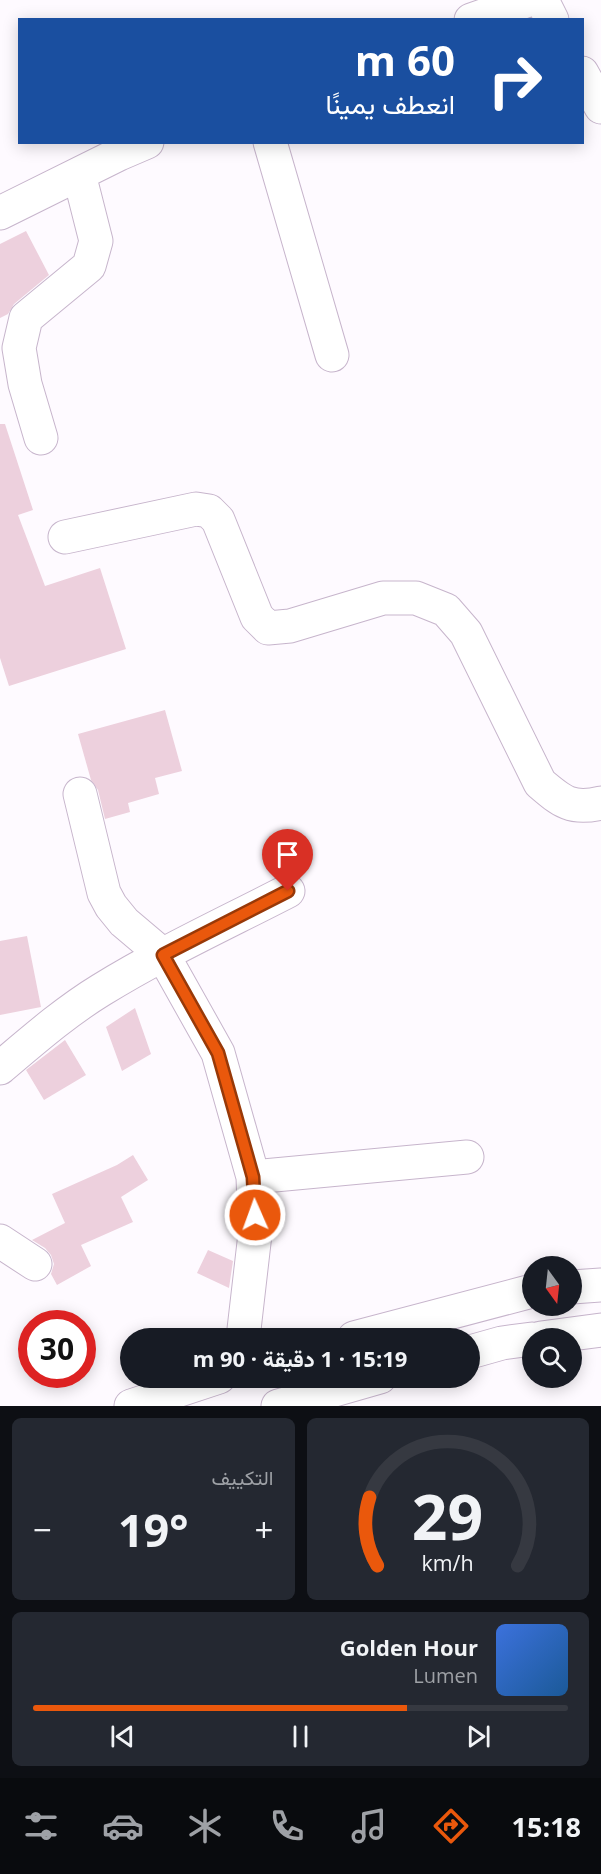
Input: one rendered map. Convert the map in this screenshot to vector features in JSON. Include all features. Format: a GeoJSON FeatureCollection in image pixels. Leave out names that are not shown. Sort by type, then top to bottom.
{"type":"FeatureCollection","features":[{"type":"Feature","properties":{"kind":"street"},"geometry":{"type":"LineString","coordinates":[[477,18],[529,0]]}},
{"type":"Feature","properties":{"kind":"street"},"geometry":{"type":"LineString","coordinates":[[542,0],[551,18]]}},
{"type":"Feature","properties":{"kind":"street"},"geometry":{"type":"LineString","coordinates":[[584,77],[601,107]]}},
{"type":"Feature","properties":{"kind":"street"},"geometry":{"type":"LineString","coordinates":[[0,213],[143,144]]}},
{"type":"Feature","properties":{"kind":"street"},"geometry":{"type":"LineString","coordinates":[[271,144],[332,355]]}},
{"type":"Feature","properties":{"kind":"street"},"geometry":{"type":"LineString","coordinates":[[41,438],[25,384],[20,348],[26,318],[89,266],[96,241],[79,174]]}},
{"type":"Feature","properties":{"kind":"street"},"geometry":{"type":"LineString","coordinates":[[65,537],[196,509],[209,511],[218,520],[257,617],[268,628],[290,626],[383,598],[416,598],[446,610],[466,633],[540,783],[561,801],[585,807],[601,803]]}},
{"type":"Feature","properties":{"kind":"street"},"geometry":{"type":"LineString","coordinates":[[80,794],[104,892],[111,906],[124,922],[163,955],[218,1053],[253,1177],[255,1234],[244,1328]]}},
{"type":"Feature","properties":{"kind":"street"},"geometry":{"type":"LineString","coordinates":[[0,1068],[35,1038],[101,990],[163,955],[288,891]]}},
{"type":"Feature","properties":{"kind":"street"},"geometry":{"type":"LineString","coordinates":[[253,1177],[467,1157]]}},
{"type":"Feature","properties":{"kind":"street"},"geometry":{"type":"LineString","coordinates":[[0,1241],[35,1264]]}},
{"type":"Feature","properties":{"kind":"street"},"geometry":{"type":"LineString","coordinates":[[582,1286],[601,1285]]}},
{"type":"Feature","properties":{"kind":"street"},"geometry":{"type":"LineString","coordinates":[[392,1328],[522,1294]]}},
{"type":"Feature","properties":{"kind":"street"},"geometry":{"type":"LineString","coordinates":[[582,1333],[601,1330]]}},
{"type":"Feature","properties":{"kind":"street"},"geometry":{"type":"LineString","coordinates":[[480,1349],[522,1340]]}},
{"type":"Feature","properties":{"kind":"street"},"geometry":{"type":"LineString","coordinates":[[131,1406],[186,1388]]}},
{"type":"Feature","properties":{"kind":"street"},"geometry":{"type":"LineString","coordinates":[[283,1405],[342,1388]]}},
{"type":"Feature","properties":{"kind":"building"},"geometry":{"type":"Polygon","coordinates":[[[26,231],[49,275],[14,304],[8,314],[0,318],[0,244],[26,231]]]}},
{"type":"Feature","properties":{"kind":"building"},"geometry":{"type":"Polygon","coordinates":[[[0,424],[5,424],[33,510],[18,515],[45,586],[100,568],[126,649],[9,686],[0,658],[0,424]]]}},
{"type":"Feature","properties":{"kind":"building"},"geometry":{"type":"Polygon","coordinates":[[[165,710],[182,771],[155,778],[159,794],[128,803],[130,812],[105,819],[98,790],[91,780],[78,734],[165,710]]]}},
{"type":"Feature","properties":{"kind":"building"},"geometry":{"type":"Polygon","coordinates":[[[27,936],[41,1007],[0,1015],[0,941],[27,936]]]}},
{"type":"Feature","properties":{"kind":"building"},"geometry":{"type":"Polygon","coordinates":[[[135,1008],[151,1054],[122,1071],[106,1027],[135,1008]]]}},
{"type":"Feature","properties":{"kind":"building"},"geometry":{"type":"Polygon","coordinates":[[[65,1040],[86,1075],[44,1100],[26,1070],[65,1040]]]}},
{"type":"Feature","properties":{"kind":"building"},"geometry":{"type":"Polygon","coordinates":[[[133,1155],[148,1180],[121,1197],[133,1222],[81,1245],[91,1266],[57,1285],[51,1274],[54,1264],[51,1255],[32,1240],[65,1223],[52,1194],[117,1165],[133,1155]]]}},
{"type":"Feature","properties":{"kind":"building"},"geometry":{"type":"Polygon","coordinates":[[[208,1250],[233,1261],[229,1288],[197,1273],[208,1250]]]}},
{"type":"Feature","properties":{"kind":"route"},"geometry":{"type":"LineString","coordinates":[[255,1215],[253,1177],[218,1053],[163,955],[288,891]]}}]}
